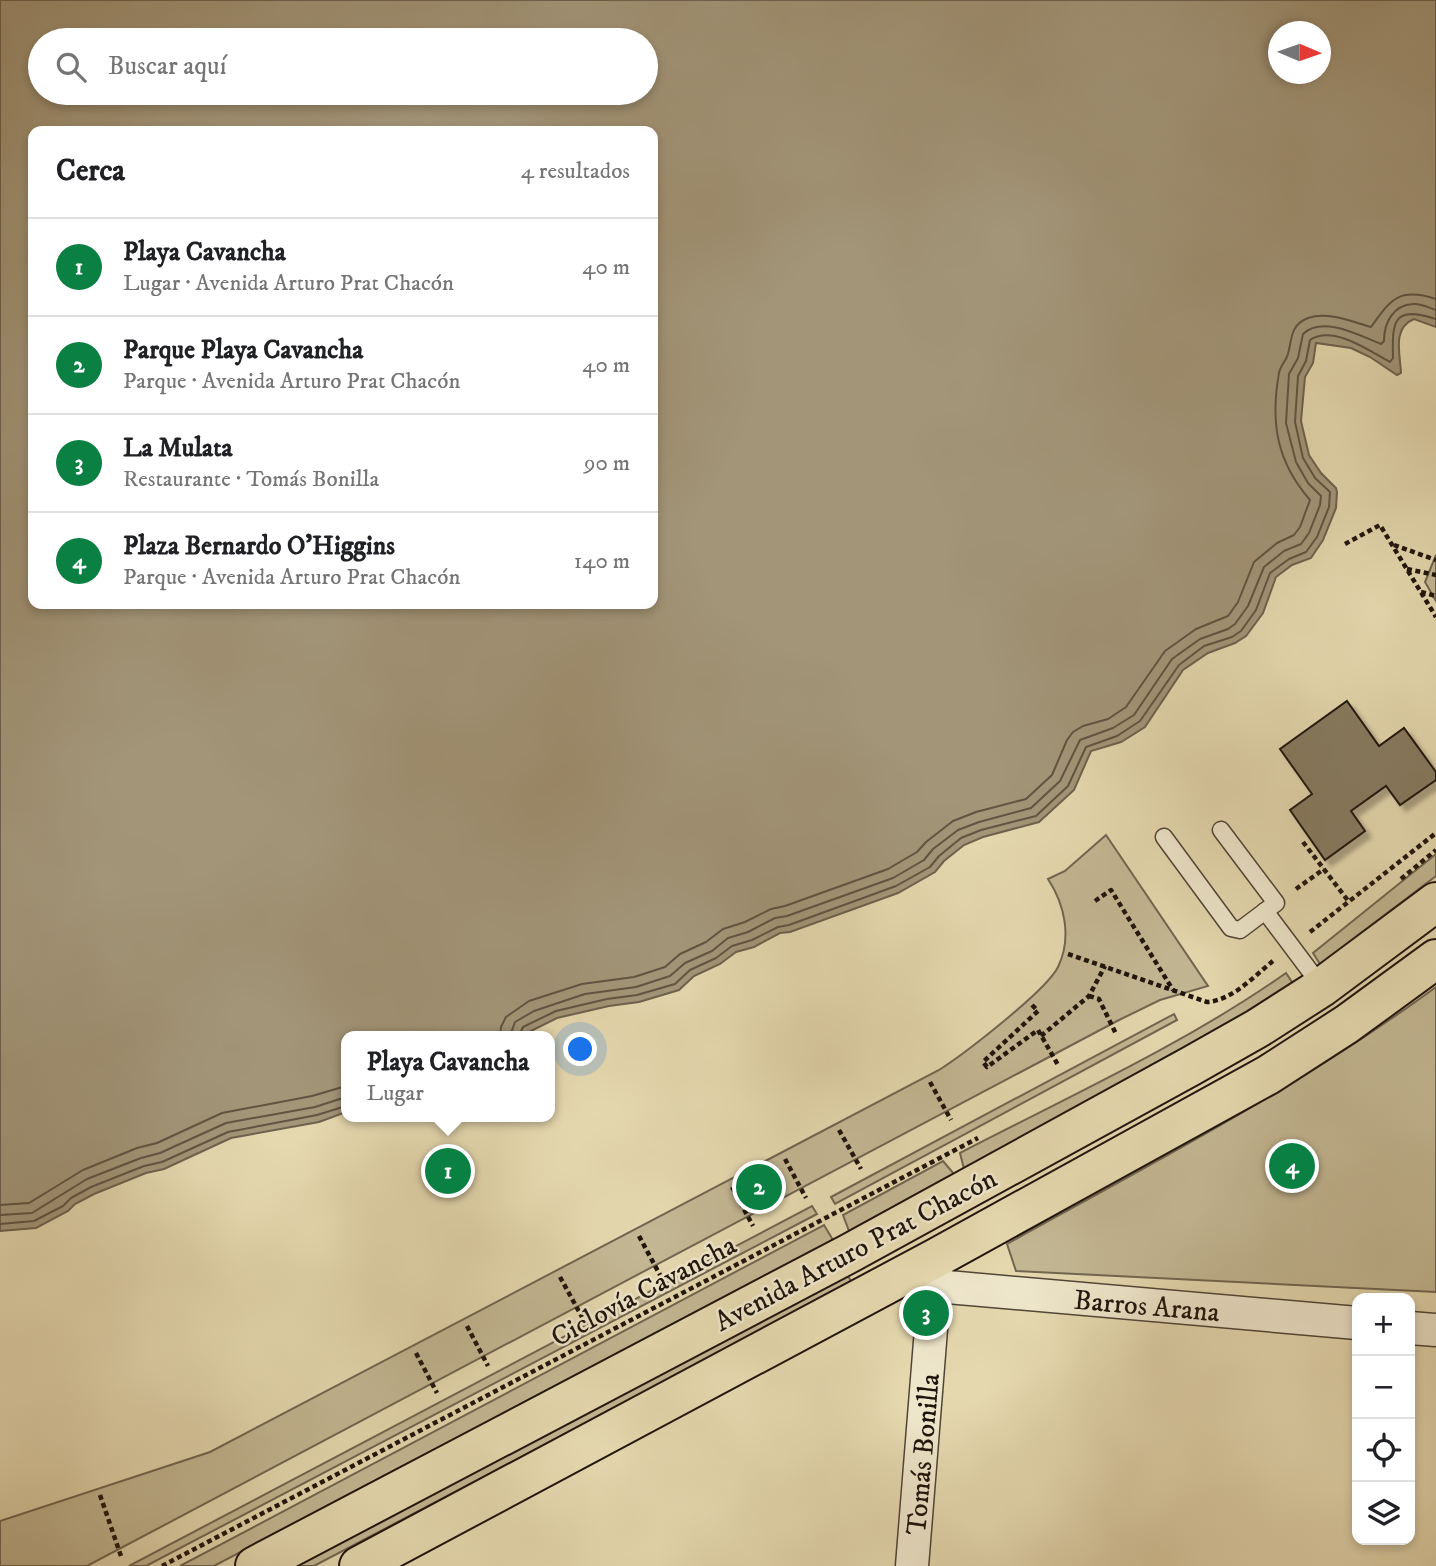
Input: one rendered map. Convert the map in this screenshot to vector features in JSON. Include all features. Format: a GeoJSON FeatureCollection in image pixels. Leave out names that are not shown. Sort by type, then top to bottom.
{"type":"FeatureCollection","features":[{"type":"Feature","properties":{"kind":"main road","name":"Avenida Arturo Prat Chacón"},"geometry":{"type":"LineString","coordinates":[[255,1566],[850,1253],[1191,1066],[1322,987],[1436,902]]}},
{"type":"Feature","properties":{"kind":"main road","name":"Avenida Arturo Prat Chacón"},"geometry":{"type":"LineString","coordinates":[[359,1566],[936,1272],[1268,1075],[1347,1024],[1436,960]]}},
{"type":"Feature","properties":{"kind":"street","name":"Barros Arana"},"geometry":{"type":"LineString","coordinates":[[936,1272],[1352,1322]]}},
{"type":"Feature","properties":{"kind":"street","name":"Tomás Bonilla"},"geometry":{"type":"LineString","coordinates":[[912,1566],[936,1272]]}},
{"type":"Feature","properties":{"kind":"street"},"geometry":{"type":"LineString","coordinates":[[1415,1328],[1436,1330]]}},
{"type":"Feature","properties":{"kind":"lane"},"geometry":{"type":"LineString","coordinates":[[1221,830],[1322,987]]}},
{"type":"Feature","properties":{"kind":"lane"},"geometry":{"type":"LineString","coordinates":[[1164,837],[1231,928],[1240,930],[1270,907]]}},
{"type":"Feature","properties":{"kind":"path"},"geometry":{"type":"LineString","coordinates":[[1345,544],[1380,525],[1436,617]]}},
{"type":"Feature","properties":{"kind":"path"},"geometry":{"type":"LineString","coordinates":[[1392,545],[1436,560]]}},
{"type":"Feature","properties":{"kind":"path"},"geometry":{"type":"LineString","coordinates":[[1408,569],[1436,575]]}},
{"type":"Feature","properties":{"kind":"path"},"geometry":{"type":"LineString","coordinates":[[1420,592],[1436,596]]}},
{"type":"Feature","properties":{"kind":"path"},"geometry":{"type":"LineString","coordinates":[[1303,842],[1349,902]]}},
{"type":"Feature","properties":{"kind":"path"},"geometry":{"type":"LineString","coordinates":[[1270,907],[1324,869]]}},
{"type":"Feature","properties":{"kind":"path"},"geometry":{"type":"LineString","coordinates":[[1095,901],[1111,890],[1174,991]]}},
{"type":"Feature","properties":{"kind":"path"},"geometry":{"type":"LineString","coordinates":[[1041,1036],[1089,996],[1102,965],[1068,954]]}},
{"type":"Feature","properties":{"kind":"path"},"geometry":{"type":"LineString","coordinates":[[1089,996],[1099,999],[1116,1034]]}},
{"type":"Feature","properties":{"kind":"path"},"geometry":{"type":"LineString","coordinates":[[1032,1005],[1038,1011],[983,1062],[987,1067],[1038,1030],[1058,1065]]}},
{"type":"Feature","properties":{"kind":"path"},"geometry":{"type":"LineString","coordinates":[[930,1082],[951,1120]]}},
{"type":"Feature","properties":{"kind":"path"},"geometry":{"type":"LineString","coordinates":[[839,1130],[860,1169]]}},
{"type":"Feature","properties":{"kind":"path","name":"Ciclovía Cavancha"},"geometry":{"type":"LineString","coordinates":[[162,1566],[985,1134]]}},
{"type":"Feature","properties":{"kind":"path"},"geometry":{"type":"LineString","coordinates":[[785,1159],[807,1198]]}},
{"type":"Feature","properties":{"kind":"path"},"geometry":{"type":"LineString","coordinates":[[732,1187],[753,1226]]}},
{"type":"Feature","properties":{"kind":"path"},"geometry":{"type":"LineString","coordinates":[[639,1236],[660,1275]]}},
{"type":"Feature","properties":{"kind":"path"},"geometry":{"type":"LineString","coordinates":[[560,1277],[582,1317]]}},
{"type":"Feature","properties":{"kind":"path"},"geometry":{"type":"LineString","coordinates":[[467,1326],[488,1366]]}},
{"type":"Feature","properties":{"kind":"path"},"geometry":{"type":"LineString","coordinates":[[416,1353],[437,1393]]}},
{"type":"Feature","properties":{"kind":"path"},"geometry":{"type":"LineString","coordinates":[[100,1495],[122,1559]]}},
{"type":"Feature","properties":{"kind":"shaded area"},"geometry":{"type":"Polygon","coordinates":[[[1436,555],[1436,601],[1425,582],[1436,555]]]}},
{"type":"Feature","properties":{"kind":"shaded area"},"geometry":{"type":"Polygon","coordinates":[[[1106,835],[1208,986],[1160,1000],[1119,1020],[87,1566],[0,1566],[0,1521],[210,1452],[939,1070],[1003,1022],[1038,991],[1058,967],[1065,945],[1065,922],[1059,900],[1048,879],[1065,871],[1106,835]]]}},
{"type":"Feature","properties":{"kind":"shaded area"},"geometry":{"type":"Polygon","coordinates":[[[1436,854],[1436,876],[1320,964],[1313,953],[1436,854]]]}},
{"type":"Feature","properties":{"kind":"shaded area"},"geometry":{"type":"Polygon","coordinates":[[[1286,973],[1294,985],[1181,1053],[964,1169],[960,1153],[1167,1046],[1248,999],[1286,973]]]}},
{"type":"Feature","properties":{"kind":"shaded area"},"geometry":{"type":"Polygon","coordinates":[[[1436,987],[1436,1292],[1016,1271],[1007,1244],[1171,1153],[1333,1058],[1436,987]]]}},
{"type":"Feature","properties":{"kind":"shaded area"},"geometry":{"type":"Polygon","coordinates":[[[1174,1014],[1177,1020],[835,1204],[831,1197],[1174,1014]]]}},
{"type":"Feature","properties":{"kind":"shaded area"},"geometry":{"type":"Polygon","coordinates":[[[943,1161],[954,1174],[849,1231],[843,1215],[943,1161]]]}},
{"type":"Feature","properties":{"kind":"shaded area"},"geometry":{"type":"Polygon","coordinates":[[[812,1206],[817,1214],[146,1566],[129,1566],[812,1206]]]}},
{"type":"Feature","properties":{"kind":"shaded area"},"geometry":{"type":"Polygon","coordinates":[[[824,1225],[833,1240],[214,1566],[180,1566],[824,1225]]]}},
{"type":"Feature","properties":{"kind":"shaded area"},"geometry":{"type":"Polygon","coordinates":[[[847,1274],[852,1283],[314,1566],[291,1566],[847,1274]]]}},
{"type":"Feature","properties":{"kind":"water"},"geometry":{"type":"Polygon","coordinates":[[[0,0],[1436,0],[1436,327],[1414,319],[1407,323],[1400,335],[1401,373],[1397,375],[1351,348],[1316,343],[1313,363],[1305,377],[1301,421],[1309,455],[1337,492],[1336,508],[1323,540],[1311,558],[1292,565],[1276,577],[1263,613],[1246,636],[1208,653],[1183,670],[1145,727],[1121,742],[1091,751],[1074,790],[1039,822],[964,845],[935,872],[898,893],[790,932],[780,933],[754,947],[736,952],[720,964],[694,976],[679,990],[639,1002],[557,1018],[531,1031],[341,1031],[341,1114],[319,1122],[231,1138],[164,1169],[146,1173],[94,1194],[36,1228],[0,1231],[0,0]]]}},
{"type":"Feature","properties":{"kind":"building"},"geometry":{"type":"Polygon","coordinates":[[[1347,701],[1379,746],[1404,728],[1436,772],[1436,780],[1400,805],[1386,786],[1351,811],[1365,831],[1325,860],[1290,810],[1312,794],[1280,749],[1347,701]]]}},
{"type":"Feature","properties":{"kind":"place","name":"Plaza Bernardo O'Higgins"},"geometry":{"type":"Point","coordinates":[1292,1166]}},
{"type":"Feature","properties":{"kind":"place","name":"Playa Cavancha"},"geometry":{"type":"Point","coordinates":[448,1171]}},
{"type":"Feature","properties":{"kind":"place","name":"Parque Playa Cavancha"},"geometry":{"type":"Point","coordinates":[759,1187]}},
{"type":"Feature","properties":{"kind":"place","name":"La Mulata"},"geometry":{"type":"Point","coordinates":[926,1313]}}]}
